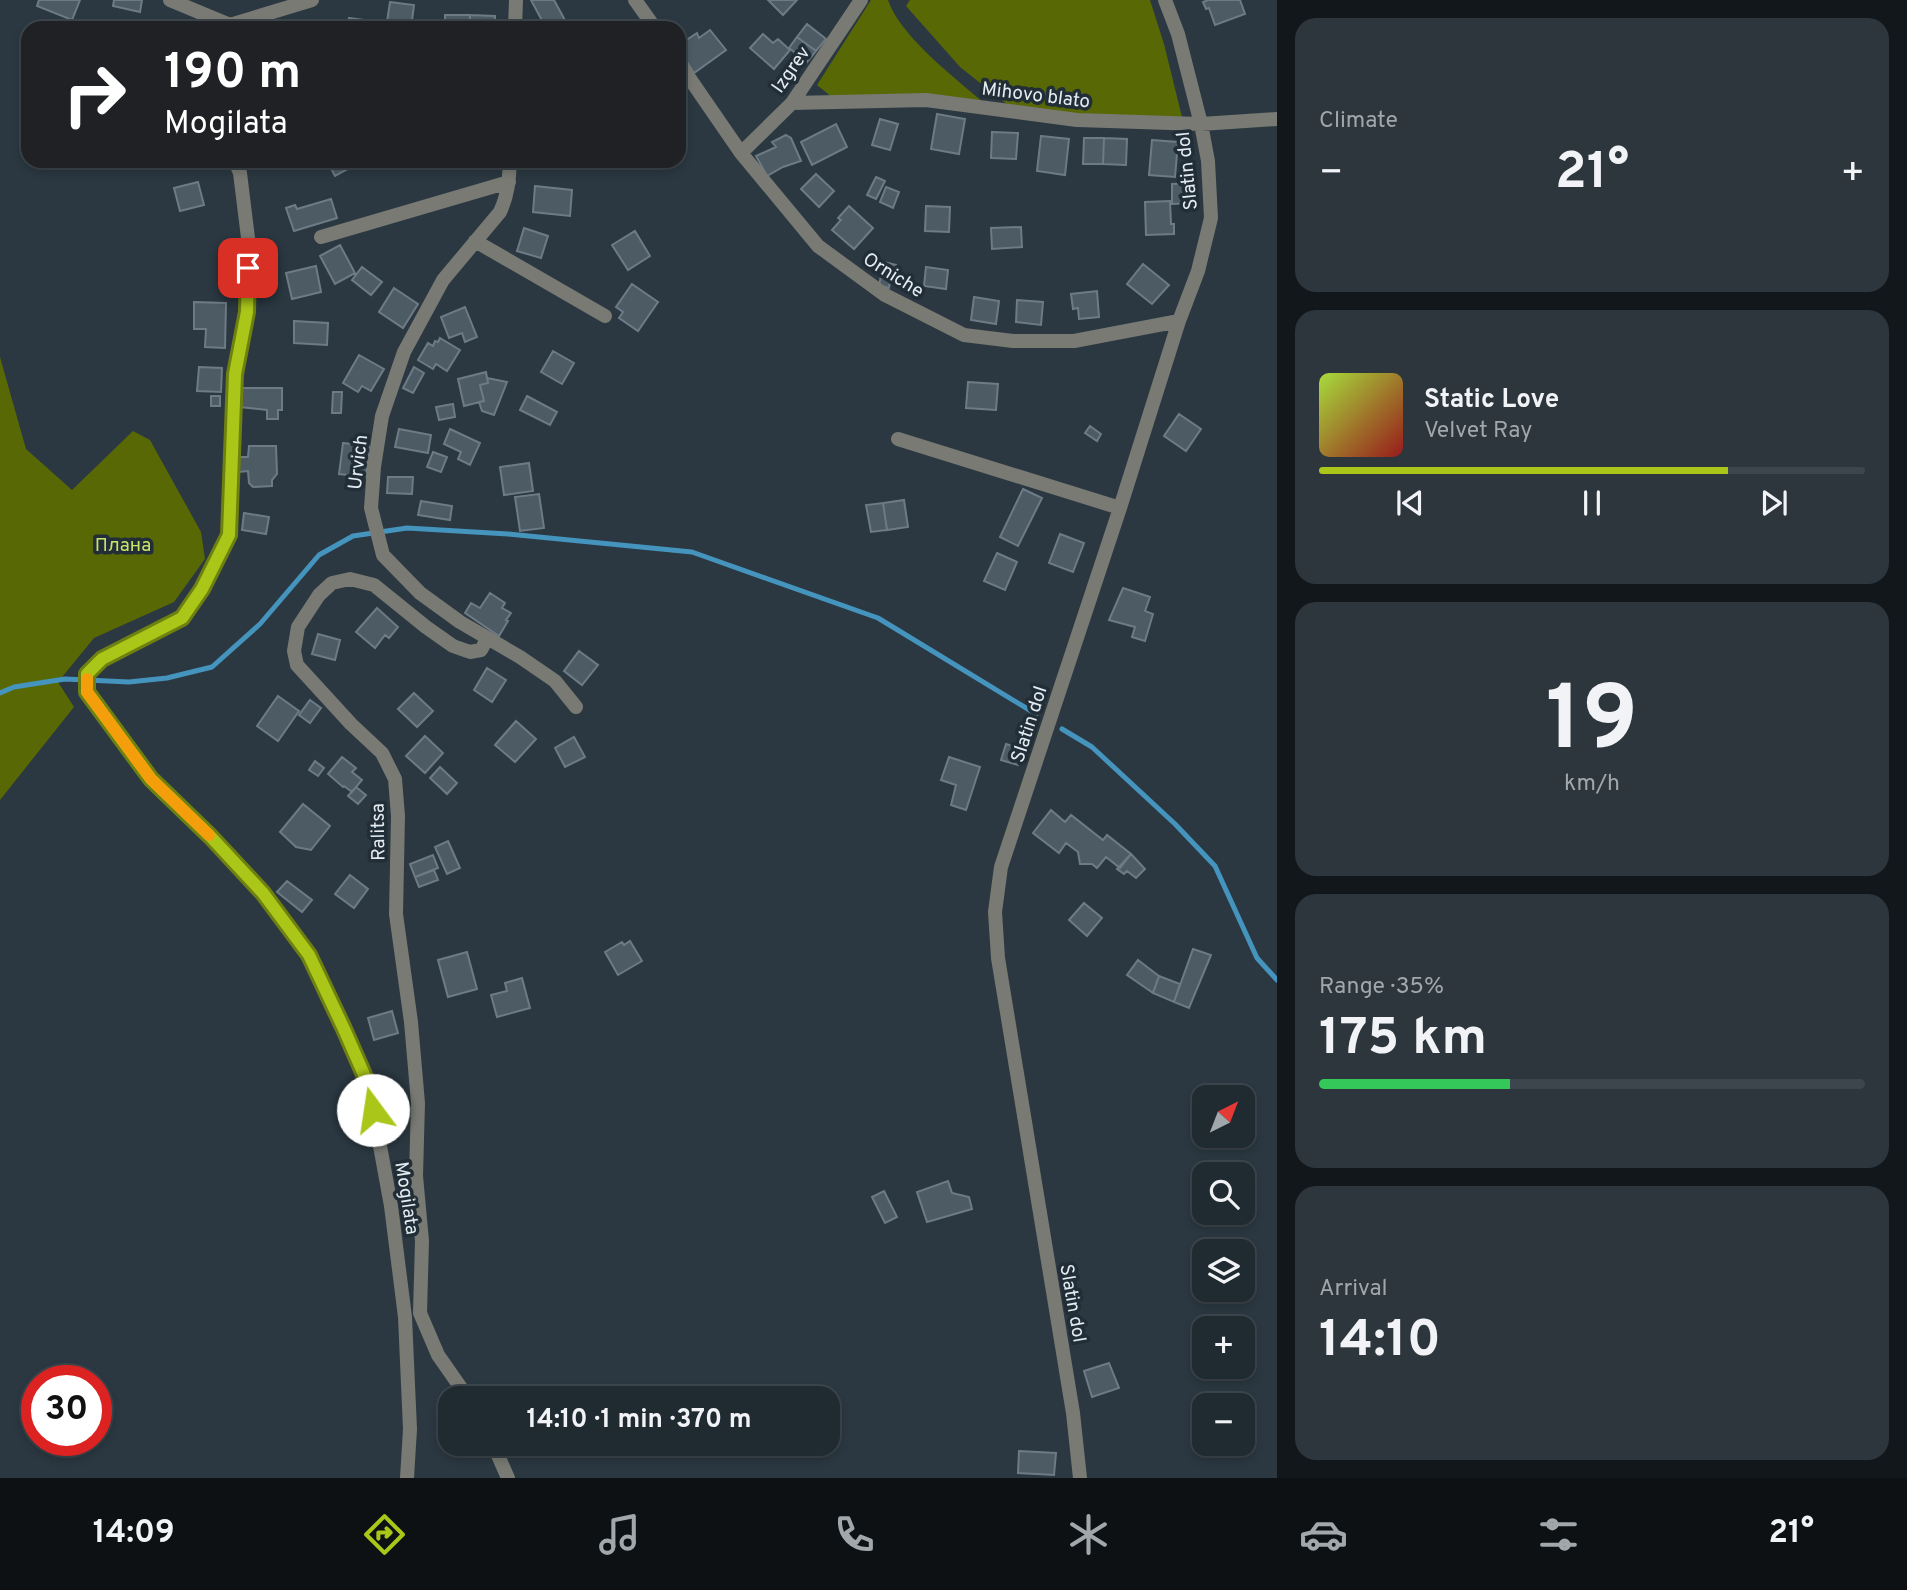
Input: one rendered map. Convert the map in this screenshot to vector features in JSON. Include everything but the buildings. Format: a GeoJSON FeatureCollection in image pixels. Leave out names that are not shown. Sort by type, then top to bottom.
{"type":"FeatureCollection","features":[{"type":"Feature","properties":{"kind":"street"},"geometry":{"type":"LineString","coordinates":[[170,0],[216,21]]}},
{"type":"Feature","properties":{"kind":"street"},"geometry":{"type":"LineString","coordinates":[[247,21],[312,0]]}},
{"type":"Feature","properties":{"kind":"street"},"geometry":{"type":"LineString","coordinates":[[514,21],[516,0]]}},
{"type":"Feature","properties":{"kind":"street"},"geometry":{"type":"LineString","coordinates":[[635,0],[650,21]]}},
{"type":"Feature","properties":{"kind":"street","name":"Izgrev"},"geometry":{"type":"LineString","coordinates":[[741,153],[792,103],[860,0]]}},
{"type":"Feature","properties":{"kind":"street","name":"Slatin dol"},"geometry":{"type":"LineString","coordinates":[[1080,1478],[1073,1413],[998,958],[995,912],[1001,867],[1179,321],[1198,271],[1211,218],[1208,161],[1201,124],[1178,34],[1165,0]]}},
{"type":"Feature","properties":{"kind":"street","name":"Orniche"},"geometry":{"type":"LineString","coordinates":[[686,73],[741,153],[818,246],[885,295],[964,335],[1013,341],[1074,341],[1179,321]]}},
{"type":"Feature","properties":{"kind":"street","name":"Mihovo blato"},"geometry":{"type":"LineString","coordinates":[[792,103],[926,100],[1077,120],[1201,124],[1277,118]]}},
{"type":"Feature","properties":{"kind":"street","name":"Mogilata"},"geometry":{"type":"LineString","coordinates":[[238,168],[248,246],[247,312],[235,374],[229,535],[202,589],[182,618],[102,659],[87,674],[87,692],[151,779],[211,837],[263,893],[309,955],[369,1086],[391,1206],[405,1317],[410,1429],[407,1478]]}},
{"type":"Feature","properties":{"kind":"street","name":"Urvich"},"geometry":{"type":"LineString","coordinates":[[510,168],[506,200],[500,212],[443,280],[404,352],[383,416],[370,508],[383,555],[420,593],[460,622],[555,681],[576,708]]}},
{"type":"Feature","properties":{"kind":"street"},"geometry":{"type":"LineString","coordinates":[[321,237],[509,182]]}},
{"type":"Feature","properties":{"kind":"street"},"geometry":{"type":"LineString","coordinates":[[475,241],[605,316]]}},
{"type":"Feature","properties":{"kind":"street"},"geometry":{"type":"LineString","coordinates":[[898,439],[1120,508]]}},
{"type":"Feature","properties":{"kind":"street","name":"Ralitsa"},"geometry":{"type":"LineString","coordinates":[[420,1313],[422,1241],[416,1176],[418,1103],[411,1022],[396,914],[398,816],[395,779],[382,754],[297,665],[294,651],[298,627],[319,595],[332,583],[350,579],[374,585],[453,646],[470,652],[481,650],[488,639]]}},
{"type":"Feature","properties":{"kind":"street"},"geometry":{"type":"LineString","coordinates":[[405,1317],[420,1313],[438,1356],[459,1386]]}},
{"type":"Feature","properties":{"kind":"street"},"geometry":{"type":"LineString","coordinates":[[499,1456],[508,1478]]}},
{"type":"Feature","properties":{"kind":"green space"},"geometry":{"type":"Polygon","coordinates":[[[871,0],[888,0],[894,14],[916,42],[983,102],[833,98],[817,85],[871,0]]]}},
{"type":"Feature","properties":{"kind":"green space"},"geometry":{"type":"Polygon","coordinates":[[[910,0],[1150,0],[1182,117],[1075,115],[1008,105],[960,67],[906,6],[910,0]]]}},
{"type":"Feature","properties":{"kind":"green space","name":"Плана"},"geometry":{"type":"Polygon","coordinates":[[[0,357],[26,449],[72,490],[133,431],[150,440],[201,532],[205,559],[174,602],[94,638],[58,682],[74,707],[0,800],[0,357]]]}},
{"type":"Feature","properties":{"kind":"waterway"},"geometry":{"type":"LineString","coordinates":[[0,693],[14,687],[65,679],[129,682],[167,678],[212,667],[260,624],[319,555],[353,536],[407,528],[508,534],[692,552],[878,618],[1036,714]]}},
{"type":"Feature","properties":{"kind":"waterway"},"geometry":{"type":"LineString","coordinates":[[1062,729],[1092,747],[1175,824],[1215,866],[1257,958],[1277,980]]}},
{"type":"Feature","properties":{"kind":"slow traffic"},"geometry":{"type":"LineString","coordinates":[[87,679],[87,692],[151,779],[209,835]]}},
{"type":"Feature","properties":{"kind":"route"},"geometry":{"type":"LineString","coordinates":[[248,268],[247,312],[235,374],[229,535],[202,589],[182,618],[102,659],[87,674],[87,692],[151,779],[211,837],[263,893],[309,955],[369,1086],[373,1110]]}}]}
